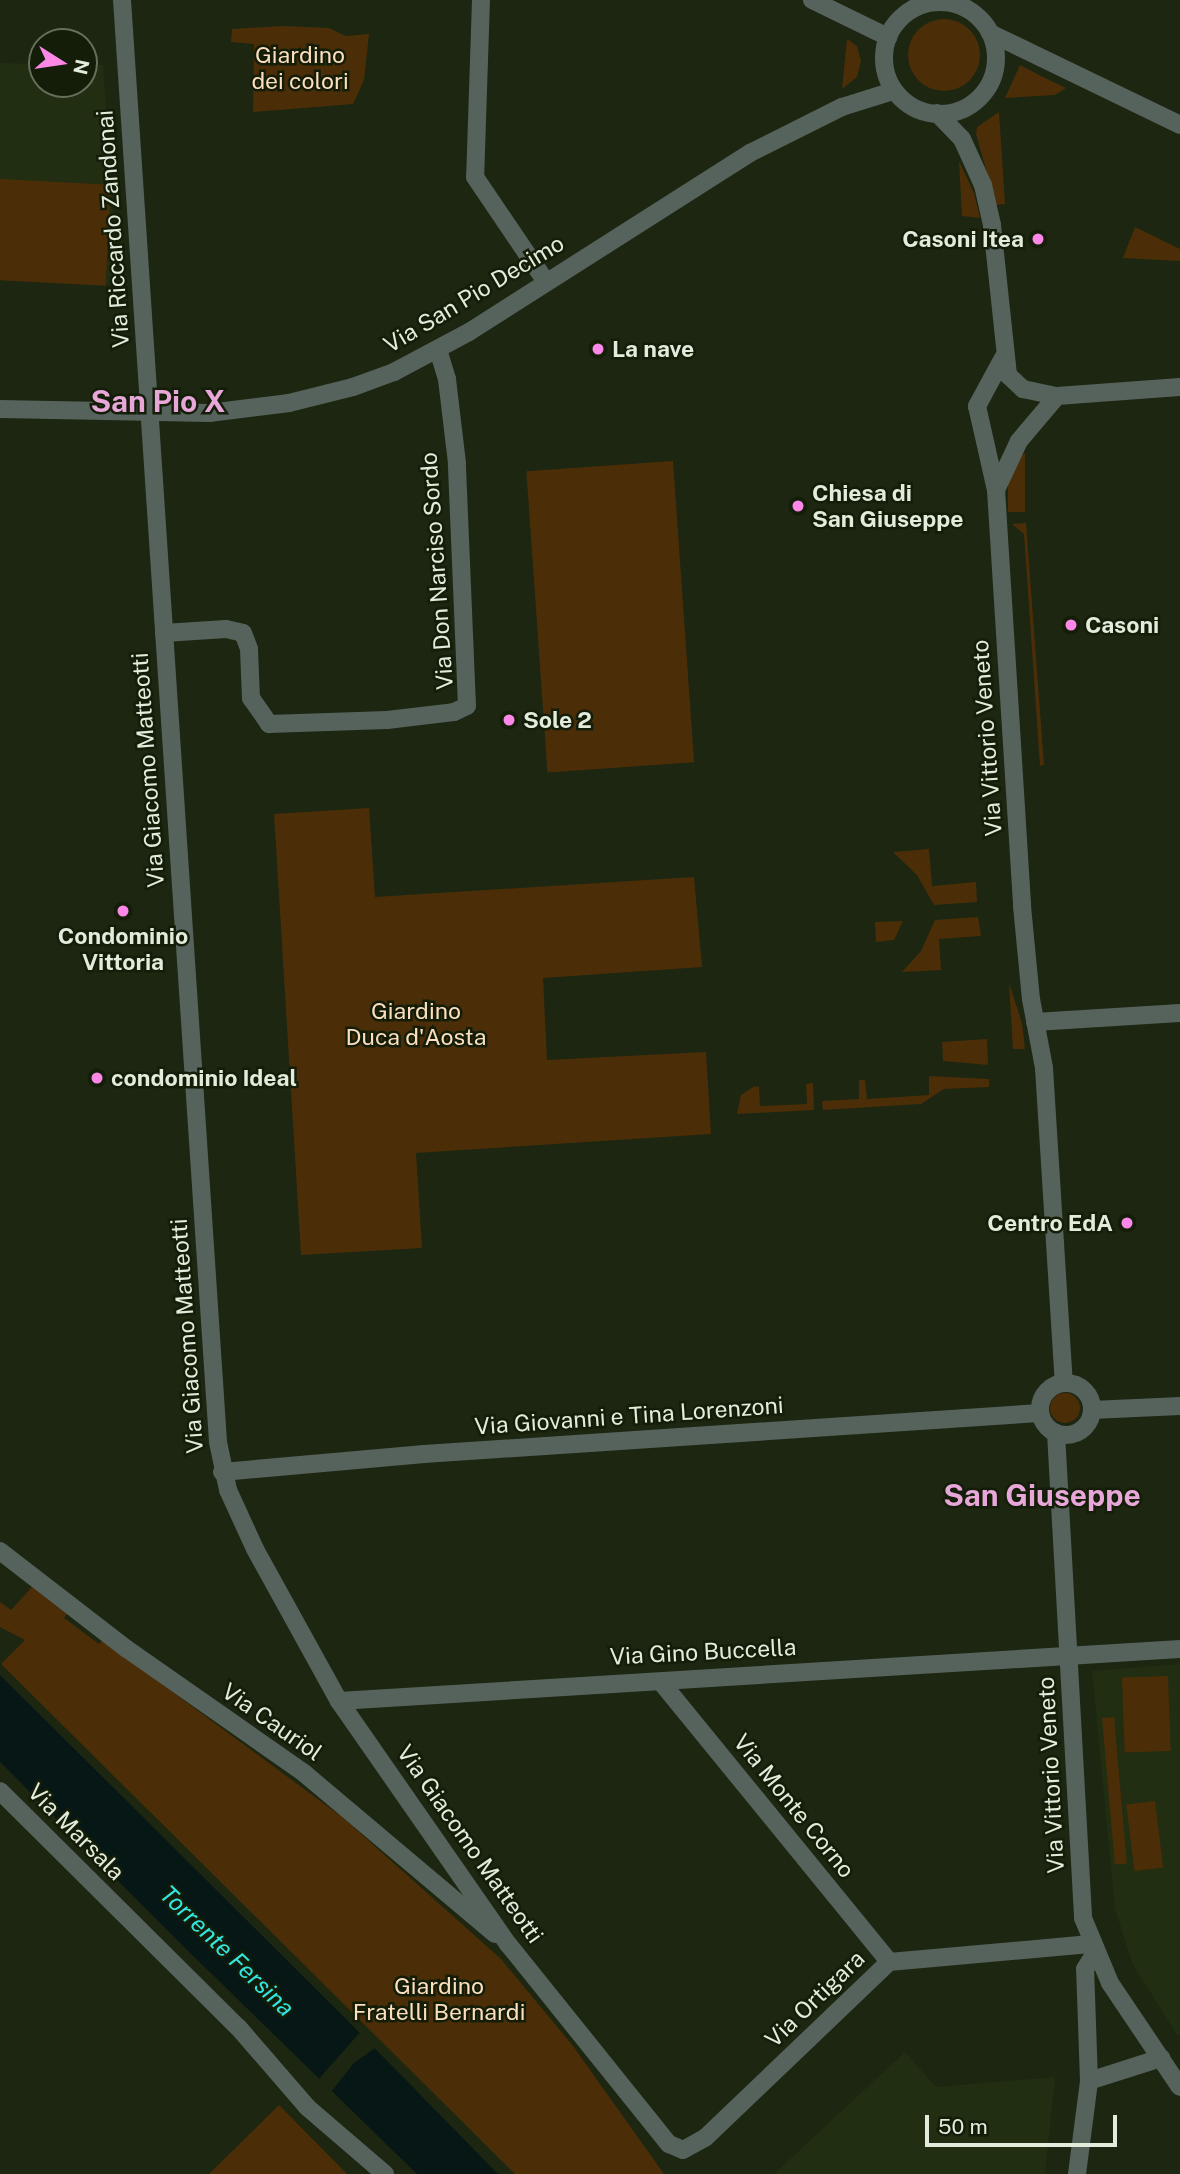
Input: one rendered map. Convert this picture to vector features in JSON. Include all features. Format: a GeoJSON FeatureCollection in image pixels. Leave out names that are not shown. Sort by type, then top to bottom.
{"type":"FeatureCollection","features":[{"type":"Feature","properties":{"kind":"street","name":"Via Riccardo Zandonai"},"geometry":{"type":"LineString","coordinates":[[122,0],[148,412]]}},
{"type":"Feature","properties":{"kind":"street"},"geometry":{"type":"LineString","coordinates":[[481,0],[475,177],[546,282]]}},
{"type":"Feature","properties":{"kind":"street"},"geometry":{"type":"LineString","coordinates":[[813,0],[888,37]]}},
{"type":"Feature","properties":{"kind":"street"},"geometry":{"type":"LineString","coordinates":[[979,0],[990,32],[996,58],[987,87],[965,107],[937,113],[921,110],[893,91],[884,58],[888,37],[906,13],[933,1],[958,5],[990,32],[1180,125]]}},
{"type":"Feature","properties":{"kind":"street","name":"Via San Pio Decimo"},"geometry":{"type":"LineString","coordinates":[[0,409],[238,411],[312,398],[394,372],[438,349],[750,152],[842,107],[893,91]]}},
{"type":"Feature","properties":{"kind":"street"},"geometry":{"type":"LineString","coordinates":[[937,113],[962,139],[983,185],[996,255],[1003,358],[1008,375],[1023,389],[1057,396],[1180,387]]}},
{"type":"Feature","properties":{"kind":"street","name":"Via Don Narciso Sordo"},"geometry":{"type":"LineString","coordinates":[[164,633],[226,628],[243,633],[249,649],[251,698],[269,724],[387,720],[463,710],[470,694],[459,591],[459,498],[447,379],[438,349]]}},
{"type":"Feature","properties":{"kind":"street","name":"Via Vittorio Veneto"},"geometry":{"type":"LineString","coordinates":[[1003,358],[977,406],[996,490],[1022,906],[1035,1022],[1044,1068],[1063,1382]]}},
{"type":"Feature","properties":{"kind":"street"},"geometry":{"type":"LineString","coordinates":[[996,490],[1019,442],[1057,396]]}},
{"type":"Feature","properties":{"kind":"street","name":"Via Giacomo Matteotti"},"geometry":{"type":"LineString","coordinates":[[148,412],[222,1472],[255,1549],[339,1701],[508,1944],[653,2127]]}},
{"type":"Feature","properties":{"kind":"street"},"geometry":{"type":"LineString","coordinates":[[1035,1022],[1180,1013]]}},
{"type":"Feature","properties":{"kind":"street"},"geometry":{"type":"LineString","coordinates":[[1063,1382],[1080,1387],[1092,1410],[1080,1430],[1056,1433],[1040,1413],[1048,1389],[1063,1382]]}},
{"type":"Feature","properties":{"kind":"street"},"geometry":{"type":"LineString","coordinates":[[1092,1410],[1180,1406]]}},
{"type":"Feature","properties":{"kind":"street","name":"Via Giovanni e Tina Lorenzoni"},"geometry":{"type":"LineString","coordinates":[[222,1472],[424,1454],[1040,1413]]}},
{"type":"Feature","properties":{"kind":"street","name":"Via Vittorio Veneto"},"geometry":{"type":"LineString","coordinates":[[1056,1433],[1083,1918],[1093,1948],[1180,2087]]}},
{"type":"Feature","properties":{"kind":"street","name":"Via Cauriol"},"geometry":{"type":"LineString","coordinates":[[0,1551],[234,1727],[304,1773],[508,1944]]}},
{"type":"Feature","properties":{"kind":"street","name":"Via Gino Buccella"},"geometry":{"type":"LineString","coordinates":[[339,1701],[1180,1649]]}},
{"type":"Feature","properties":{"kind":"street","name":"Via Monte Corno"},"geometry":{"type":"LineString","coordinates":[[662,1682],[889,1962]]}},
{"type":"Feature","properties":{"kind":"street","name":"Via Marsala"},"geometry":{"type":"LineString","coordinates":[[0,1791],[238,2027],[307,2107],[385,2174]]}},
{"type":"Feature","properties":{"kind":"street"},"geometry":{"type":"LineString","coordinates":[[1077,2174],[1089,2081],[1085,1969],[1093,1948]]}},
{"type":"Feature","properties":{"kind":"street","name":"Via Ortigara"},"geometry":{"type":"LineString","coordinates":[[653,2127],[669,2144],[683,2150],[697,2145],[889,1962],[1093,1948]]}},
{"type":"Feature","properties":{"kind":"street"},"geometry":{"type":"LineString","coordinates":[[1089,2081],[1161,2058]]}},
{"type":"Feature","properties":{"kind":"shaded area"},"geometry":{"type":"Polygon","coordinates":[[[0,63],[28,64],[28,98],[98,98],[98,65],[103,65],[118,285],[0,280],[0,63]]]}},
{"type":"Feature","properties":{"kind":"shaded area"},"geometry":{"type":"Polygon","coordinates":[[[1180,1664],[1180,2035],[1177,2035],[1133,1965],[1115,1909],[1092,1671],[1180,1664]]]}},
{"type":"Feature","properties":{"kind":"shaded area"},"geometry":{"type":"Polygon","coordinates":[[[905,2052],[936,2087],[1055,2077],[1045,2174],[774,2174],[905,2052]]]}},
{"type":"Feature","properties":{"kind":"green space"},"geometry":{"type":"Polygon","coordinates":[[[951,19],[970,29],[978,41],[978,69],[970,81],[958,89],[937,91],[918,81],[910,69],[908,48],[918,29],[930,21],[951,19]]]}},
{"type":"Feature","properties":{"kind":"green space","name":"Giardino dei colori"},"geometry":{"type":"Polygon","coordinates":[[[283,26],[329,28],[346,36],[369,34],[364,80],[353,104],[253,112],[254,44],[231,42],[232,29],[283,26]]]}},
{"type":"Feature","properties":{"kind":"green space"},"geometry":{"type":"Polygon","coordinates":[[[847,39],[857,46],[861,61],[857,77],[842,89],[847,39]]]}},
{"type":"Feature","properties":{"kind":"green space"},"geometry":{"type":"Polygon","coordinates":[[[1020,65],[1066,88],[1055,95],[1005,98],[1020,65]]]}},
{"type":"Feature","properties":{"kind":"green space"},"geometry":{"type":"Polygon","coordinates":[[[999,112],[1005,204],[996,205],[976,134],[977,127],[999,112]]]}},
{"type":"Feature","properties":{"kind":"green space"},"geometry":{"type":"Polygon","coordinates":[[[959,161],[974,193],[980,218],[962,216],[959,161]]]}},
{"type":"Feature","properties":{"kind":"green space"},"geometry":{"type":"Polygon","coordinates":[[[0,179],[111,185],[106,286],[0,280],[0,179]]]}},
{"type":"Feature","properties":{"kind":"green space"},"geometry":{"type":"Polygon","coordinates":[[[1135,227],[1180,249],[1180,261],[1123,258],[1135,227]]]}},
{"type":"Feature","properties":{"kind":"green space"},"geometry":{"type":"Polygon","coordinates":[[[1025,453],[1025,512],[1008,512],[1008,484],[1019,456],[1025,453]]]}},
{"type":"Feature","properties":{"kind":"green space"},"geometry":{"type":"Polygon","coordinates":[[[673,461],[694,762],[547,773],[526,471],[673,461]]]}},
{"type":"Feature","properties":{"kind":"green space"},"geometry":{"type":"Polygon","coordinates":[[[1026,523],[1044,765],[1040,766],[1024,534],[1012,524],[1026,523]]]}},
{"type":"Feature","properties":{"kind":"green space","name":"Giardino Duca d'Aosta"},"geometry":{"type":"Polygon","coordinates":[[[369,808],[375,897],[694,877],[702,967],[543,978],[547,1060],[706,1052],[711,1134],[416,1153],[422,1248],[301,1255],[274,814],[369,808]]]}},
{"type":"Feature","properties":{"kind":"green space"},"geometry":{"type":"Polygon","coordinates":[[[929,849],[932,886],[976,882],[977,902],[934,905],[917,875],[893,852],[929,849]]]}},
{"type":"Feature","properties":{"kind":"green space"},"geometry":{"type":"Polygon","coordinates":[[[978,917],[981,936],[939,939],[941,970],[902,972],[921,951],[935,920],[978,917]]]}},
{"type":"Feature","properties":{"kind":"green space"},"geometry":{"type":"Polygon","coordinates":[[[903,921],[894,940],[876,942],[875,922],[903,921]]]}},
{"type":"Feature","properties":{"kind":"green space"},"geometry":{"type":"Polygon","coordinates":[[[1009,983],[1022,1023],[1025,1049],[1013,1049],[1009,983]]]}},
{"type":"Feature","properties":{"kind":"green space"},"geometry":{"type":"Polygon","coordinates":[[[987,1039],[988,1065],[943,1061],[942,1042],[987,1039]]]}},
{"type":"Feature","properties":{"kind":"green space"},"geometry":{"type":"Polygon","coordinates":[[[929,1076],[989,1079],[989,1087],[944,1089],[921,1104],[823,1110],[822,1101],[859,1099],[859,1080],[865,1080],[867,1099],[929,1095],[929,1076]]]}},
{"type":"Feature","properties":{"kind":"green space"},"geometry":{"type":"Polygon","coordinates":[[[813,1083],[814,1110],[737,1114],[741,1095],[753,1087],[759,1086],[760,1106],[807,1104],[806,1084],[813,1083]]]}},
{"type":"Feature","properties":{"kind":"green space"},"geometry":{"type":"Polygon","coordinates":[[[1065,1393],[1076,1397],[1080,1408],[1076,1419],[1065,1423],[1054,1419],[1050,1408],[1054,1397],[1065,1393]]]}},
{"type":"Feature","properties":{"kind":"green space","name":"Giardino Fratelli Bernardi"},"geometry":{"type":"Polygon","coordinates":[[[32,1587],[67,1614],[64,1618],[99,1644],[102,1640],[342,1817],[501,1959],[573,2046],[664,2174],[515,2174],[1,1664],[25,1640],[0,1627],[0,1602],[11,1610],[32,1587]]]}},
{"type":"Feature","properties":{"kind":"green space"},"geometry":{"type":"Polygon","coordinates":[[[1168,1676],[1171,1751],[1125,1753],[1122,1678],[1168,1676]]]}},
{"type":"Feature","properties":{"kind":"green space"},"geometry":{"type":"Polygon","coordinates":[[[1114,1717],[1127,1863],[1115,1864],[1102,1718],[1114,1717]]]}},
{"type":"Feature","properties":{"kind":"green space"},"geometry":{"type":"Polygon","coordinates":[[[1155,1801],[1163,1868],[1134,1871],[1126,1805],[1155,1801]]]}},
{"type":"Feature","properties":{"kind":"green space"},"geometry":{"type":"Polygon","coordinates":[[[279,2105],[347,2174],[209,2174],[279,2105]]]}},
{"type":"Feature","properties":{"kind":"water","name":"Torrente Fersina"},"geometry":{"type":"Polygon","coordinates":[[[0,1675],[498,2174],[417,2174],[180,1943],[0,1762],[0,1675]]]}},
{"type":"Feature","properties":{"kind":"pier"},"geometry":{"type":"Polygon","coordinates":[[[362,2030],[378,2046],[354,2063],[331,2092],[318,2080],[362,2030]]]}},
{"type":"Feature","properties":{"kind":"place","name":"Casoni Itea"},"geometry":{"type":"Point","coordinates":[1038,239]}},
{"type":"Feature","properties":{"kind":"place","name":"La nave"},"geometry":{"type":"Point","coordinates":[598,349]}},
{"type":"Feature","properties":{"kind":"place","name":"Chiesa di San Giuseppe"},"geometry":{"type":"Point","coordinates":[798,506]}},
{"type":"Feature","properties":{"kind":"place","name":"Casoni"},"geometry":{"type":"Point","coordinates":[1071,625]}},
{"type":"Feature","properties":{"kind":"place","name":"Sole 2"},"geometry":{"type":"Point","coordinates":[509,720]}},
{"type":"Feature","properties":{"kind":"place","name":"Condominio Vittoria"},"geometry":{"type":"Point","coordinates":[123,911]}},
{"type":"Feature","properties":{"kind":"place","name":"condominio Ideal"},"geometry":{"type":"Point","coordinates":[97,1078]}},
{"type":"Feature","properties":{"kind":"place","name":"Centro EdA"},"geometry":{"type":"Point","coordinates":[1127,1223]}},
{"type":"Feature","properties":{"kind":"district","name":"San Pio X"},"geometry":{"type":"Point","coordinates":[158,401]}},
{"type":"Feature","properties":{"kind":"district","name":"San Giuseppe"},"geometry":{"type":"Point","coordinates":[1042,1495]}}]}
